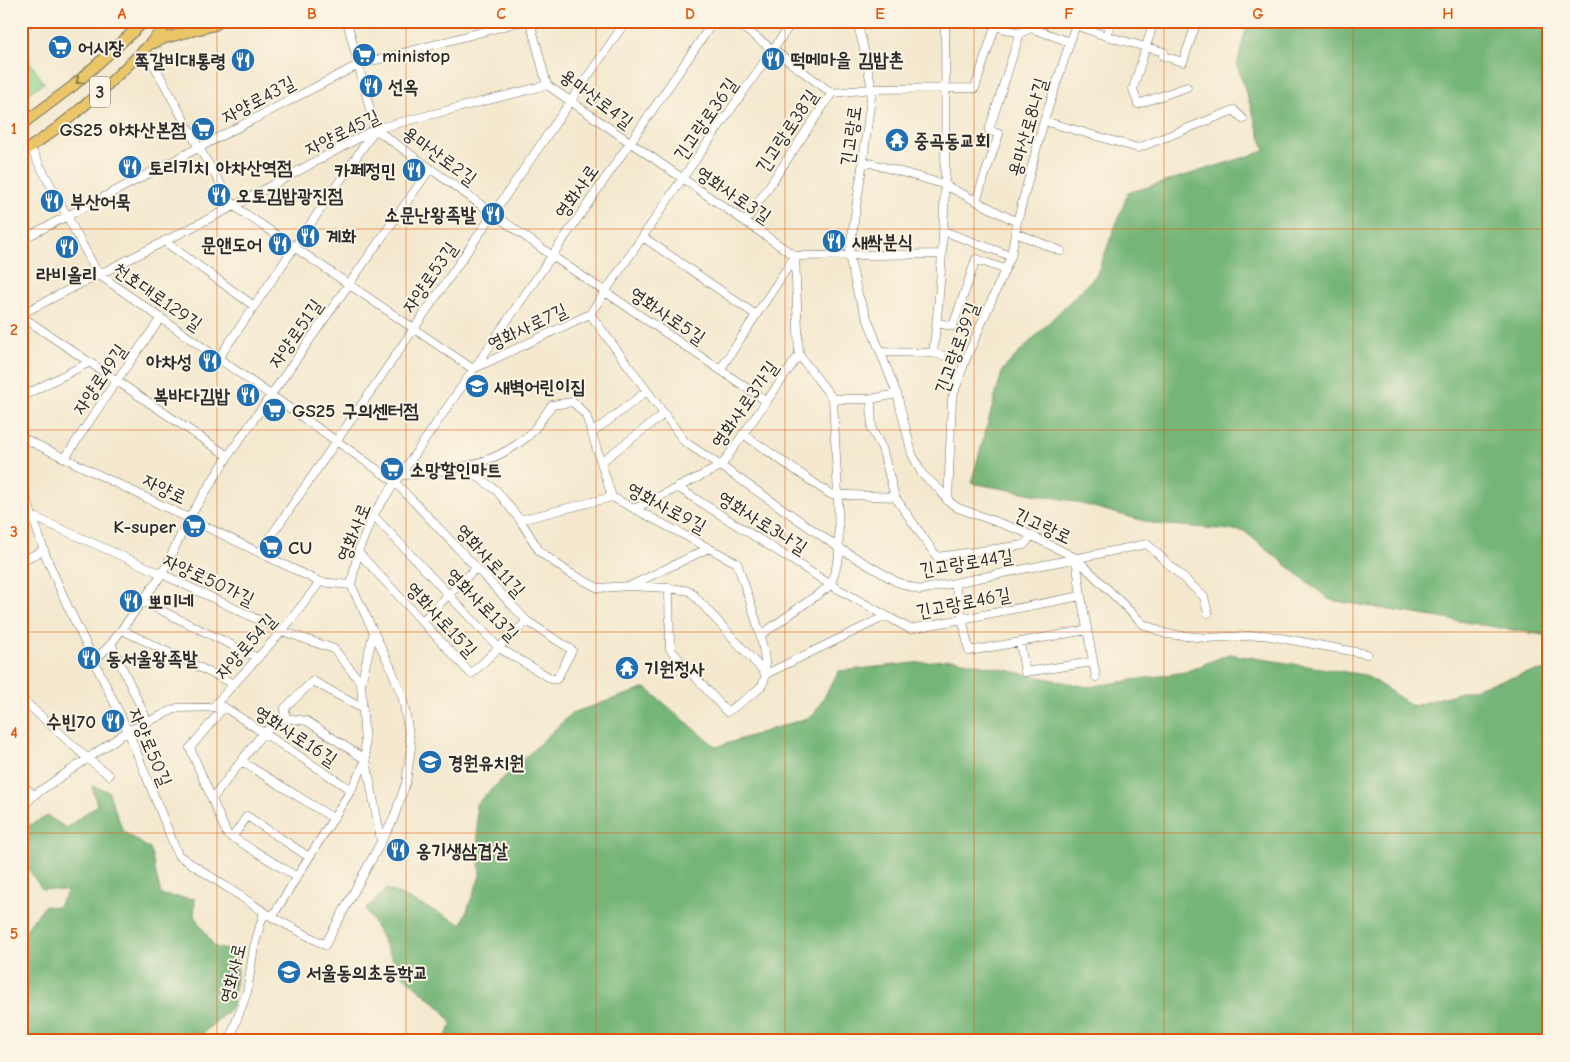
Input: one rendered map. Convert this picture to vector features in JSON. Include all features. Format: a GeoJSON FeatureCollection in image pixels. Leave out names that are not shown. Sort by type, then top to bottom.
{"type":"FeatureCollection","features":[{"type":"Feature","properties":{"kind":"main road","name":"3"},"geometry":{"type":"LineString","coordinates":[[21,125],[73,86],[145,21]]}},
{"type":"Feature","properties":{"kind":"main road","name":"3"},"geometry":{"type":"LineString","coordinates":[[25,150],[76,113],[146,48],[169,21]]}},
{"type":"Feature","properties":{"kind":"main road"},"geometry":{"type":"LineString","coordinates":[[146,48],[165,38],[215,25],[222,21]]}},
{"type":"Feature","properties":{"kind":"street"},"geometry":{"type":"LineString","coordinates":[[21,27],[28,21]]}},
{"type":"Feature","properties":{"kind":"street","name":"용마산로2길"},"geometry":{"type":"LineString","coordinates":[[347,21],[375,129],[552,255]]}},
{"type":"Feature","properties":{"kind":"street","name":"자양로43길"},"geometry":{"type":"LineString","coordinates":[[21,240],[358,65],[523,21]]}},
{"type":"Feature","properties":{"kind":"street","name":"용마산로4길"},"geometry":{"type":"LineString","coordinates":[[530,21],[547,85],[629,143]]}},
{"type":"Feature","properties":{"kind":"street","name":"자양로53길"},"geometry":{"type":"LineString","coordinates":[[260,552],[626,21]]}},
{"type":"Feature","properties":{"kind":"street"},"geometry":{"type":"LineString","coordinates":[[700,21],[711,24]]}},
{"type":"Feature","properties":{"kind":"street"},"geometry":{"type":"LineString","coordinates":[[734,21],[832,93]]}},
{"type":"Feature","properties":{"kind":"street","name":"긴고랑로36길"},"geometry":{"type":"LineString","coordinates":[[590,314],[793,21]]}},
{"type":"Feature","properties":{"kind":"street","name":"긴고랑로"},"geometry":{"type":"LineString","coordinates":[[857,21],[864,45],[872,90],[849,255],[858,295],[898,394],[912,454],[922,474],[940,490],[948,501],[958,508],[1032,535],[1076,558],[1144,624],[1166,634],[1207,638],[1264,635],[1367,654]]}},
{"type":"Feature","properties":{"kind":"street"},"geometry":{"type":"LineString","coordinates":[[933,353],[937,323],[943,231],[945,21]]}},
{"type":"Feature","properties":{"kind":"street"},"geometry":{"type":"LineString","coordinates":[[1106,36],[1111,21]]}},
{"type":"Feature","properties":{"kind":"street"},"geometry":{"type":"LineString","coordinates":[[1154,21],[1133,90],[1138,104],[1187,87]]}},
{"type":"Feature","properties":{"kind":"street"},"geometry":{"type":"LineString","coordinates":[[1076,23],[1106,36],[1164,52],[1163,56],[1183,62],[1197,21]]}},
{"type":"Feature","properties":{"kind":"street","name":"용마산로8나길"},"geometry":{"type":"LineString","coordinates":[[1018,222],[1044,121],[1076,23]]}},
{"type":"Feature","properties":{"kind":"street","name":"영화사로"},"geometry":{"type":"LineString","coordinates":[[272,917],[325,945],[392,820],[406,783],[411,747],[403,699],[391,668],[351,585],[358,552],[373,515],[711,24]]}},
{"type":"Feature","properties":{"kind":"street"},"geometry":{"type":"LineString","coordinates":[[996,24],[1020,33]]}},
{"type":"Feature","properties":{"kind":"street","name":"긴고랑로38길"},"geometry":{"type":"LineString","coordinates":[[745,222],[832,93],[872,90],[975,88],[996,24]]}},
{"type":"Feature","properties":{"kind":"street"},"geometry":{"type":"LineString","coordinates":[[976,201],[999,134],[988,130],[1020,33],[1031,25],[1070,42]]}},
{"type":"Feature","properties":{"kind":"street"},"geometry":{"type":"LineString","coordinates":[[146,48],[199,148],[234,206],[473,369]]}},
{"type":"Feature","properties":{"kind":"street","name":"자양로45길"},"geometry":{"type":"LineString","coordinates":[[228,456],[21,315],[234,206],[375,129],[547,85]]}},
{"type":"Feature","properties":{"kind":"street"},"geometry":{"type":"LineString","coordinates":[[1044,121],[1138,148],[1234,110],[1243,119]]}},
{"type":"Feature","properties":{"kind":"street"},"geometry":{"type":"LineString","coordinates":[[218,359],[375,129]]}},
{"type":"Feature","properties":{"kind":"street","name":"영화사로3길"},"geometry":{"type":"LineString","coordinates":[[629,143],[795,256]]}},
{"type":"Feature","properties":{"kind":"street","name":"천호대로129길"},"geometry":{"type":"LineString","coordinates":[[25,150],[67,216],[98,274],[336,441],[397,479]]}},
{"type":"Feature","properties":{"kind":"street"},"geometry":{"type":"LineString","coordinates":[[863,161],[943,184],[1018,222]]}},
{"type":"Feature","properties":{"kind":"street","name":"자양로51길"},"geometry":{"type":"LineString","coordinates":[[94,661],[122,630],[162,574],[189,518],[228,456],[430,169]]}},
{"type":"Feature","properties":{"kind":"street","name":"긴고랑로39길"},"geometry":{"type":"LineString","coordinates":[[948,501],[952,399],[965,361],[1011,256],[1018,222]]}},
{"type":"Feature","properties":{"kind":"street"},"geometry":{"type":"LineString","coordinates":[[943,231],[1011,256]]}},
{"type":"Feature","properties":{"kind":"street"},"geometry":{"type":"LineString","coordinates":[[1016,234],[1061,251]]}},
{"type":"Feature","properties":{"kind":"street"},"geometry":{"type":"LineString","coordinates":[[643,236],[756,315]]}},
{"type":"Feature","properties":{"kind":"street"},"geometry":{"type":"LineString","coordinates":[[164,241],[254,306]]}},
{"type":"Feature","properties":{"kind":"street"},"geometry":{"type":"LineString","coordinates":[[795,256],[942,254]]}},
{"type":"Feature","properties":{"kind":"street","name":"영화사로5길"},"geometry":{"type":"LineString","coordinates":[[552,255],[766,401]]}},
{"type":"Feature","properties":{"kind":"street"},"geometry":{"type":"LineString","coordinates":[[720,370],[795,256]]}},
{"type":"Feature","properties":{"kind":"street"},"geometry":{"type":"LineString","coordinates":[[761,635],[831,585],[839,557],[833,399],[798,355],[795,256]]}},
{"type":"Feature","properties":{"kind":"street"},"geometry":{"type":"LineString","coordinates":[[937,323],[953,326],[976,259],[1004,269]]}},
{"type":"Feature","properties":{"kind":"street","name":"영화사로7길"},"geometry":{"type":"LineString","coordinates":[[473,369],[590,314],[685,442],[839,548]]}},
{"type":"Feature","properties":{"kind":"street","name":"자양로49길"},"geometry":{"type":"LineString","coordinates":[[65,458],[160,318]]}},
{"type":"Feature","properties":{"kind":"street"},"geometry":{"type":"LineString","coordinates":[[881,352],[933,353],[965,361]]}},
{"type":"Feature","properties":{"kind":"street","name":"영화사로3가길"},"geometry":{"type":"LineString","coordinates":[[634,509],[721,466],[798,355]]}},
{"type":"Feature","properties":{"kind":"street"},"geometry":{"type":"LineString","coordinates":[[21,398],[90,362]]}},
{"type":"Feature","properties":{"kind":"street"},"geometry":{"type":"LineString","coordinates":[[592,433],[647,391]]}},
{"type":"Feature","properties":{"kind":"street"},"geometry":{"type":"LineString","coordinates":[[833,399],[871,398],[898,394]]}},
{"type":"Feature","properties":{"kind":"street"},"geometry":{"type":"LineString","coordinates":[[871,398],[872,430],[882,448],[895,498],[937,557],[1024,545],[1032,535]]}},
{"type":"Feature","properties":{"kind":"street","name":"영화사로9길"},"geometry":{"type":"LineString","coordinates":[[397,479],[466,468],[505,454],[530,435],[552,406],[573,402],[586,416],[612,497],[737,563],[761,635],[766,674]]}},
{"type":"Feature","properties":{"kind":"street"},"geometry":{"type":"LineString","coordinates":[[601,462],[664,414]]}},
{"type":"Feature","properties":{"kind":"street"},"geometry":{"type":"LineString","coordinates":[[743,434],[830,494],[895,498]]}},
{"type":"Feature","properties":{"kind":"street","name":"자양로"},"geometry":{"type":"LineString","coordinates":[[21,437],[320,582],[351,585]]}},
{"type":"Feature","properties":{"kind":"street"},"geometry":{"type":"LineString","coordinates":[[466,468],[497,491],[520,520],[540,552],[568,572],[598,588],[630,586],[690,591],[766,674]]}},
{"type":"Feature","properties":{"kind":"street","name":"영화사로11길"},"geometry":{"type":"LineString","coordinates":[[397,479],[476,568],[527,621],[572,650]]}},
{"type":"Feature","properties":{"kind":"street","name":"자양로50길"},"geometry":{"type":"LineString","coordinates":[[21,483],[44,550],[68,607],[128,731],[178,855],[272,917]]}},
{"type":"Feature","properties":{"kind":"street","name":"영화사로3나길"},"geometry":{"type":"LineString","coordinates":[[677,487],[831,585]]}},
{"type":"Feature","properties":{"kind":"street"},"geometry":{"type":"LineString","coordinates":[[520,520],[612,497]]}},
{"type":"Feature","properties":{"kind":"street","name":"영화사로13길"},"geometry":{"type":"LineString","coordinates":[[373,515],[499,648],[552,679],[557,678],[572,650]]}},
{"type":"Feature","properties":{"kind":"street"},"geometry":{"type":"LineString","coordinates":[[21,520],[32,516]]}},
{"type":"Feature","properties":{"kind":"street","name":"자양로50가길"},"geometry":{"type":"LineString","coordinates":[[32,516],[162,574],[282,632],[334,648],[361,683]]}},
{"type":"Feature","properties":{"kind":"street","name":"긴고랑로44길"},"geometry":{"type":"LineString","coordinates":[[839,548],[897,582],[920,590],[1147,544],[1204,597],[1208,613]]}},
{"type":"Feature","properties":{"kind":"street","name":"영화사로9길"},"geometry":{"type":"LineString","coordinates":[[630,586],[709,548]]}},
{"type":"Feature","properties":{"kind":"street"},"geometry":{"type":"LineString","coordinates":[[21,561],[44,550]]}},
{"type":"Feature","properties":{"kind":"street","name":"영화사로15길"},"geometry":{"type":"LineString","coordinates":[[358,552],[471,674],[527,621]]}},
{"type":"Feature","properties":{"kind":"street"},"geometry":{"type":"LineString","coordinates":[[1076,558],[1096,678]]}},
{"type":"Feature","properties":{"kind":"street"},"geometry":{"type":"LineString","coordinates":[[422,621],[476,568]]}},
{"type":"Feature","properties":{"kind":"street","name":"자양로54길"},"geometry":{"type":"LineString","coordinates":[[213,708],[282,632],[320,582]]}},
{"type":"Feature","properties":{"kind":"street"},"geometry":{"type":"LineString","coordinates":[[955,583],[969,651],[1087,630]]}},
{"type":"Feature","properties":{"kind":"street","name":"긴고랑로46길"},"geometry":{"type":"LineString","coordinates":[[831,585],[910,629],[1081,596]]}},
{"type":"Feature","properties":{"kind":"street"},"geometry":{"type":"LineString","coordinates":[[669,588],[670,649],[727,712],[763,685],[766,674],[886,616]]}},
{"type":"Feature","properties":{"kind":"street"},"geometry":{"type":"LineString","coordinates":[[142,601],[258,658]]}},
{"type":"Feature","properties":{"kind":"street"},"geometry":{"type":"LineString","coordinates":[[122,630],[234,684]]}},
{"type":"Feature","properties":{"kind":"street","name":"영화사로16길"},"geometry":{"type":"LineString","coordinates":[[374,631],[361,683],[366,760],[381,840]]}},
{"type":"Feature","properties":{"kind":"street"},"geometry":{"type":"LineString","coordinates":[[1020,642],[1024,672],[1093,662]]}},
{"type":"Feature","properties":{"kind":"street"},"geometry":{"type":"LineString","coordinates":[[111,644],[148,722]]}},
{"type":"Feature","properties":{"kind":"street","name":"영화사로16길"},"geometry":{"type":"LineString","coordinates":[[285,718],[285,708],[313,681],[363,709]]}},
{"type":"Feature","properties":{"kind":"street"},"geometry":{"type":"LineString","coordinates":[[21,698],[88,759],[109,775]]}},
{"type":"Feature","properties":{"kind":"street"},"geometry":{"type":"LineString","coordinates":[[224,707],[190,748],[227,834],[297,877]]}},
{"type":"Feature","properties":{"kind":"street","name":"자양로54길"},"geometry":{"type":"LineString","coordinates":[[21,809],[34,795],[128,731],[177,708],[224,707]]}},
{"type":"Feature","properties":{"kind":"street","name":"영화사로16길"},"geometry":{"type":"LineString","coordinates":[[224,707],[351,790]]}},
{"type":"Feature","properties":{"kind":"street"},"geometry":{"type":"LineString","coordinates":[[212,799],[263,733],[285,718],[307,721],[366,760]]}},
{"type":"Feature","properties":{"kind":"street","name":"영화사로16길"},"geometry":{"type":"LineString","coordinates":[[272,917],[351,790],[366,760]]}},
{"type":"Feature","properties":{"kind":"street"},"geometry":{"type":"LineString","coordinates":[[241,762],[333,818]]}},
{"type":"Feature","properties":{"kind":"street"},"geometry":{"type":"LineString","coordinates":[[21,784],[34,795]]}},
{"type":"Feature","properties":{"kind":"street"},"geometry":{"type":"LineString","coordinates":[[232,838],[247,816],[309,857]]}},
{"type":"Feature","properties":{"kind":"street","name":"영화사로"},"geometry":{"type":"LineString","coordinates":[[230,1041],[247,992],[254,947],[264,912]]}},
{"type":"Feature","properties":{"kind":"green space"},"geometry":{"type":"Polygon","coordinates":[[[1248,21],[1549,21],[1549,636],[1330,600],[1244,531],[1156,524],[1067,500],[971,483],[1003,369],[1097,274],[1128,193],[1265,151],[1237,65],[1248,21]]]}},
{"type":"Feature","properties":{"kind":"green space"},"geometry":{"type":"Polygon","coordinates":[[[21,49],[44,83],[21,97],[21,49]]]}},
{"type":"Feature","properties":{"kind":"green space"},"geometry":{"type":"Polygon","coordinates":[[[1229,654],[1365,675],[1413,706],[1527,673],[1549,670],[1549,1041],[443,1041],[452,1024],[441,1008],[400,973],[366,909],[387,889],[462,924],[480,876],[476,804],[572,713],[646,688],[716,747],[813,716],[839,671],[953,659],[1088,687],[1185,672],[1229,654]]]}},
{"type":"Feature","properties":{"kind":"green space"},"geometry":{"type":"Polygon","coordinates":[[[92,786],[108,791],[123,831],[150,849],[161,895],[195,899],[194,916],[215,947],[239,953],[232,1007],[200,1036],[201,1041],[21,1041],[21,936],[44,906],[57,907],[68,891],[42,889],[21,859],[21,829],[48,816],[66,828],[97,805],[92,786]]]}},
{"type":"Feature","properties":{"kind":"place","name":"어시장"},"geometry":{"type":"Point","coordinates":[60,47]}},
{"type":"Feature","properties":{"kind":"place","name":"ministop"},"geometry":{"type":"Point","coordinates":[364,55]}},
{"type":"Feature","properties":{"kind":"place","name":"떡메마을 김밥촌"},"geometry":{"type":"Point","coordinates":[773,59]}},
{"type":"Feature","properties":{"kind":"place","name":"쪽갈비대통령"},"geometry":{"type":"Point","coordinates":[243,60]}},
{"type":"Feature","properties":{"kind":"place","name":"선옥"},"geometry":{"type":"Point","coordinates":[371,86]}},
{"type":"Feature","properties":{"kind":"place","name":"GS25 아차산본점"},"geometry":{"type":"Point","coordinates":[203,129]}},
{"type":"Feature","properties":{"kind":"place","name":"중곡동교회"},"geometry":{"type":"Point","coordinates":[897,140]}},
{"type":"Feature","properties":{"kind":"place","name":"토리키치 아차산역점"},"geometry":{"type":"Point","coordinates":[130,167]}},
{"type":"Feature","properties":{"kind":"place","name":"카페정민"},"geometry":{"type":"Point","coordinates":[414,170]}},
{"type":"Feature","properties":{"kind":"place","name":"오토김밥광진점"},"geometry":{"type":"Point","coordinates":[219,195]}},
{"type":"Feature","properties":{"kind":"place","name":"부산어묵"},"geometry":{"type":"Point","coordinates":[52,201]}},
{"type":"Feature","properties":{"kind":"place","name":"소문난왕족발"},"geometry":{"type":"Point","coordinates":[493,214]}},
{"type":"Feature","properties":{"kind":"place","name":"계화"},"geometry":{"type":"Point","coordinates":[308,236]}},
{"type":"Feature","properties":{"kind":"place","name":"새싹분식"},"geometry":{"type":"Point","coordinates":[834,241]}},
{"type":"Feature","properties":{"kind":"place","name":"문앤도어"},"geometry":{"type":"Point","coordinates":[280,244]}},
{"type":"Feature","properties":{"kind":"place","name":"라비올리"},"geometry":{"type":"Point","coordinates":[67,247]}},
{"type":"Feature","properties":{"kind":"place","name":"아차성"},"geometry":{"type":"Point","coordinates":[210,361]}},
{"type":"Feature","properties":{"kind":"place","name":"새벽어린이집"},"geometry":{"type":"Point","coordinates":[477,386]}},
{"type":"Feature","properties":{"kind":"place","name":"복바다김밥"},"geometry":{"type":"Point","coordinates":[248,395]}},
{"type":"Feature","properties":{"kind":"place","name":"GS25 구의센터점"},"geometry":{"type":"Point","coordinates":[274,410]}},
{"type":"Feature","properties":{"kind":"place","name":"소망할인마트"},"geometry":{"type":"Point","coordinates":[392,469]}},
{"type":"Feature","properties":{"kind":"place","name":"K-super"},"geometry":{"type":"Point","coordinates":[194,526]}},
{"type":"Feature","properties":{"kind":"place","name":"CU"},"geometry":{"type":"Point","coordinates":[271,547]}},
{"type":"Feature","properties":{"kind":"place","name":"뽀미네"},"geometry":{"type":"Point","coordinates":[131,601]}},
{"type":"Feature","properties":{"kind":"place","name":"동서울왕족발"},"geometry":{"type":"Point","coordinates":[89,658]}},
{"type":"Feature","properties":{"kind":"place","name":"기원정사"},"geometry":{"type":"Point","coordinates":[627,668]}},
{"type":"Feature","properties":{"kind":"place","name":"수빈70"},"geometry":{"type":"Point","coordinates":[113,721]}},
{"type":"Feature","properties":{"kind":"place","name":"경원유치원"},"geometry":{"type":"Point","coordinates":[430,762]}},
{"type":"Feature","properties":{"kind":"place","name":"옹기생삼겹살"},"geometry":{"type":"Point","coordinates":[398,850]}},
{"type":"Feature","properties":{"kind":"place","name":"서울동의초등학교"},"geometry":{"type":"Point","coordinates":[289,972]}}]}
